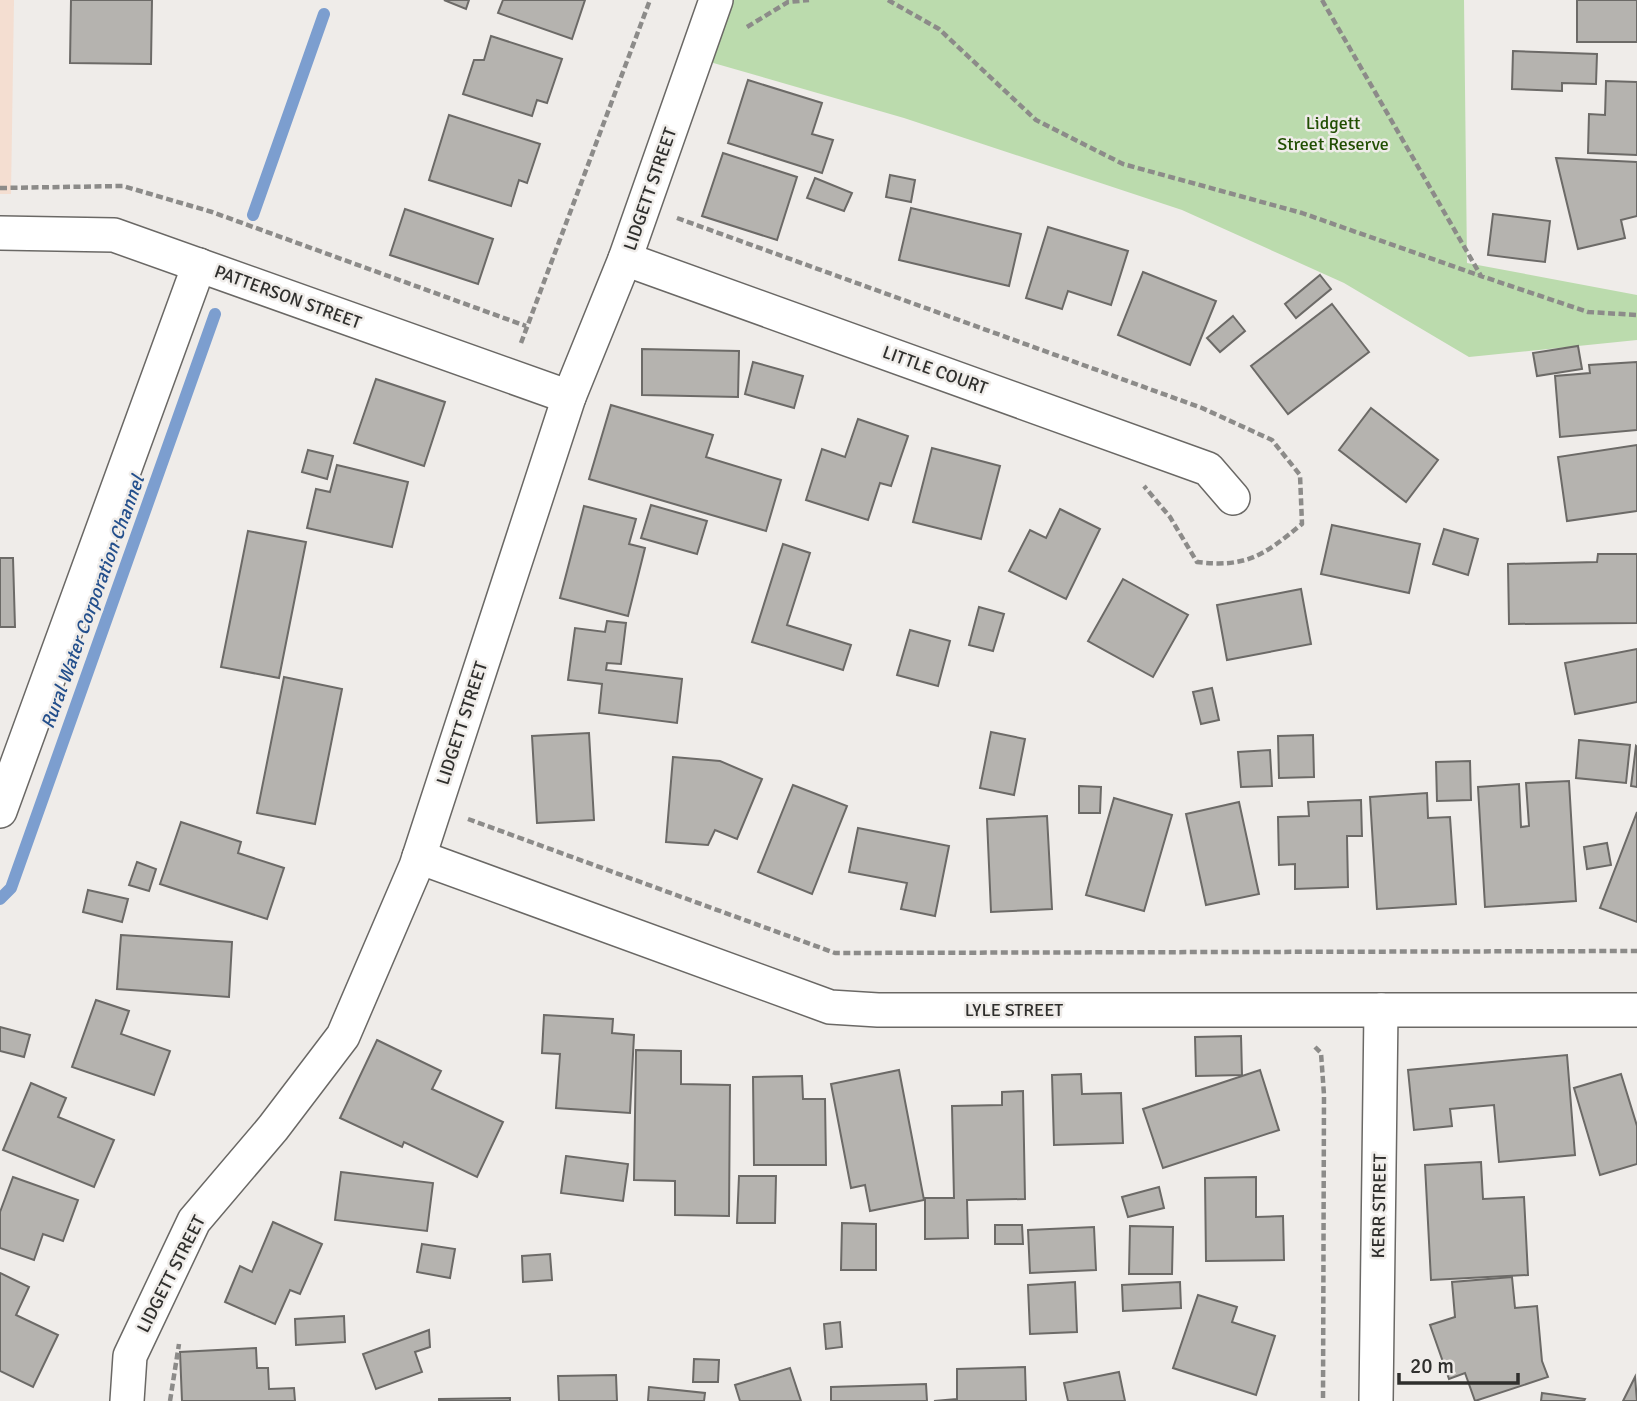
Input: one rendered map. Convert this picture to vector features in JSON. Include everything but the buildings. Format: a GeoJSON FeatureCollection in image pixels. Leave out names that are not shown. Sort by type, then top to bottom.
{"type":"FeatureCollection","features":[{"type":"Feature","properties":{"kind":"street","name":"LIDGETT STREET"},"geometry":{"type":"LineString","coordinates":[[127,1401],[130,1356],[194,1221],[273,1128],[342,1036],[419,857],[569,397],[625,259],[716,0]]}},
{"type":"Feature","properties":{"kind":"street","name":"PATTERSON STREET"},"geometry":{"type":"LineString","coordinates":[[0,233],[114,235],[569,397]]}},
{"type":"Feature","properties":{"kind":"street","name":"LITTLE COURT"},"geometry":{"type":"LineString","coordinates":[[625,259],[1208,468],[1233,498]]}},
{"type":"Feature","properties":{"kind":"street"},"geometry":{"type":"LineString","coordinates":[[0,811],[199,265]]}},
{"type":"Feature","properties":{"kind":"street","name":"LYLE STREET"},"geometry":{"type":"LineString","coordinates":[[419,857],[830,1007],[878,1010],[1637,1010]]}},
{"type":"Feature","properties":{"kind":"street","name":"KERR STREET"},"geometry":{"type":"LineString","coordinates":[[1376,1401],[1381,1010]]}},
{"type":"Feature","properties":{"kind":"path"},"geometry":{"type":"LineString","coordinates":[[510,376],[526,326],[650,0]]}},
{"type":"Feature","properties":{"kind":"path"},"geometry":{"type":"LineString","coordinates":[[745,28],[788,2],[809,0]]}},
{"type":"Feature","properties":{"kind":"path"},"geometry":{"type":"LineString","coordinates":[[888,0],[939,29],[1036,120],[1123,164],[1302,213],[1588,312],[1637,315]]}},
{"type":"Feature","properties":{"kind":"path"},"geometry":{"type":"LineString","coordinates":[[1322,0],[1481,276]]}},
{"type":"Feature","properties":{"kind":"path"},"geometry":{"type":"LineString","coordinates":[[0,188],[123,186],[212,212],[526,326]]}},
{"type":"Feature","properties":{"kind":"path"},"geometry":{"type":"LineString","coordinates":[[671,209],[675,217],[1202,408],[1272,440],[1300,475],[1302,524],[1268,552],[1228,565],[1197,562],[1170,517],[1138,478]]}},
{"type":"Feature","properties":{"kind":"path"},"geometry":{"type":"LineString","coordinates":[[467,818],[835,953],[1637,951]]}},
{"type":"Feature","properties":{"kind":"path"},"geometry":{"type":"LineString","coordinates":[[1312,1044],[1321,1053],[1324,1095],[1323,1401]]}},
{"type":"Feature","properties":{"kind":"path"},"geometry":{"type":"LineString","coordinates":[[170,1401],[180,1339]]}},
{"type":"Feature","properties":{"kind":"shaded area"},"geometry":{"type":"Polygon","coordinates":[[[0,0],[14,0],[11,194],[0,194],[0,0]]]}},
{"type":"Feature","properties":{"kind":"green space","name":"Lidgett Street Reserve"},"geometry":{"type":"Polygon","coordinates":[[[716,0],[1464,0],[1467,263],[1637,295],[1637,340],[1469,357],[1344,283],[1182,210],[904,118],[696,58],[716,0]]]}},
{"type":"Feature","properties":{"kind":"waterway","name":"Rural Water Corporation Channel"},"geometry":{"type":"LineString","coordinates":[[253,215],[324,14]]}},
{"type":"Feature","properties":{"kind":"waterway","name":"Rural Water Corporation Channel"},"geometry":{"type":"LineString","coordinates":[[0,899],[11,888],[215,314]]}}]}
